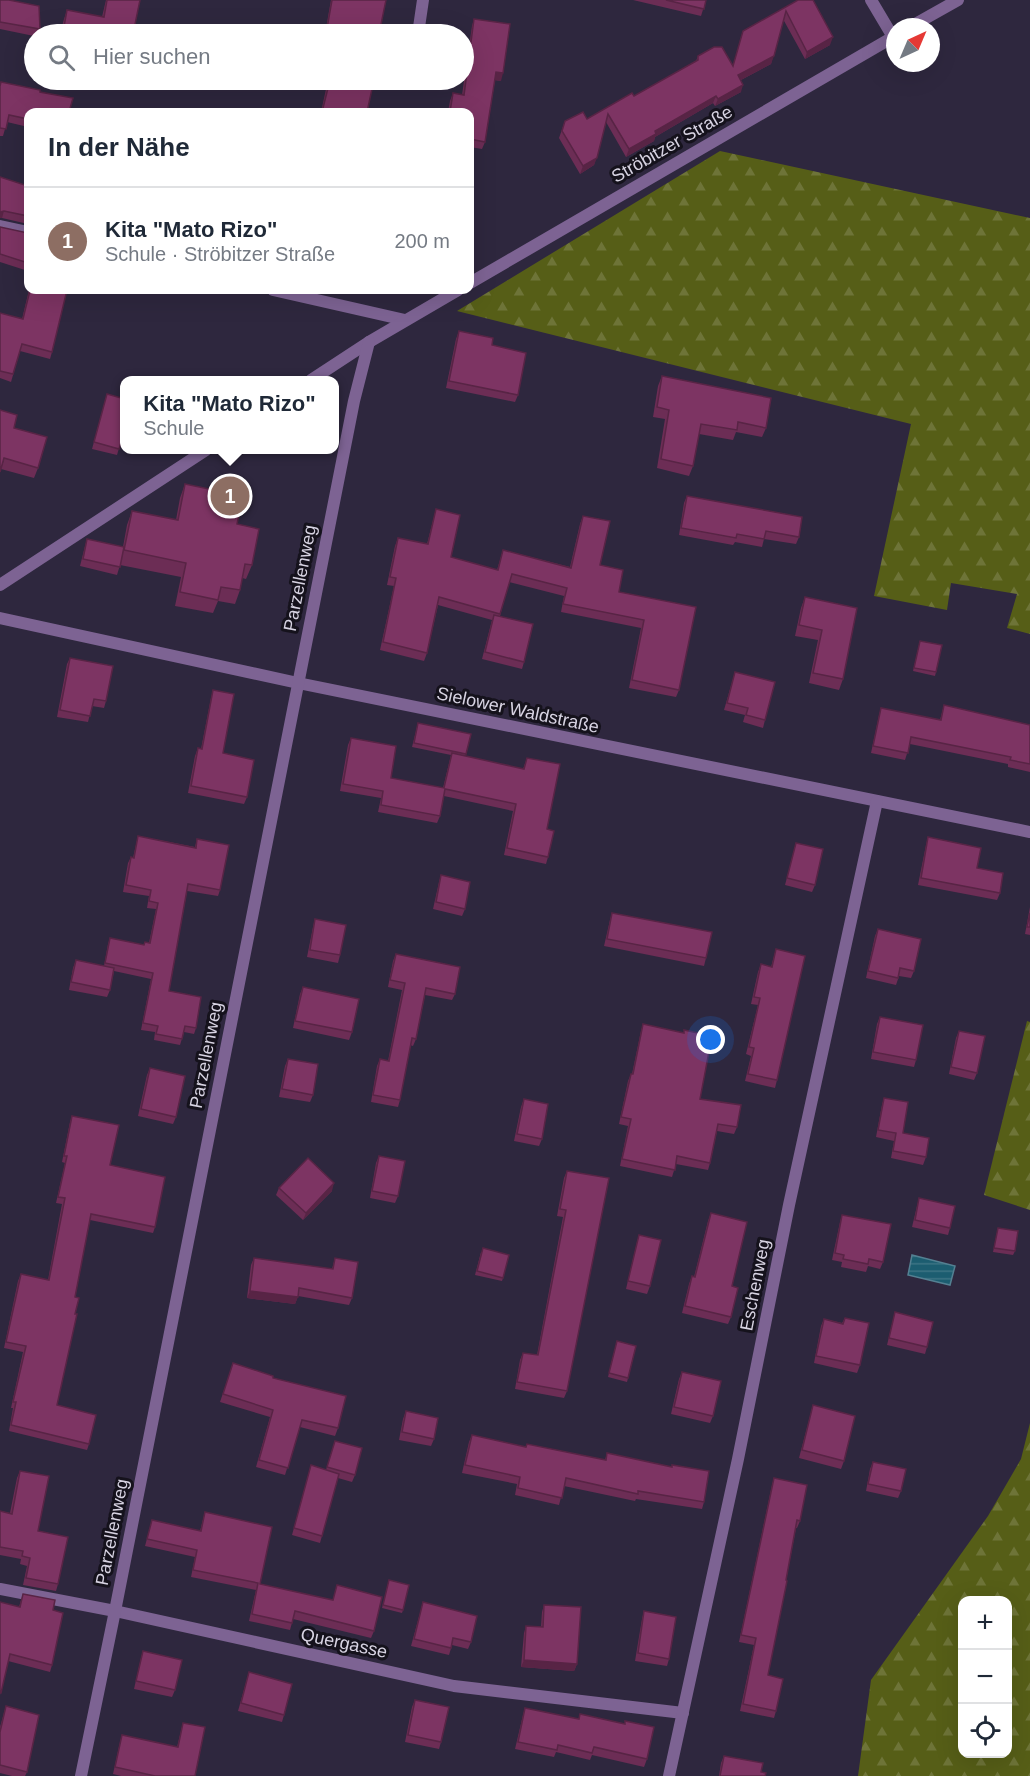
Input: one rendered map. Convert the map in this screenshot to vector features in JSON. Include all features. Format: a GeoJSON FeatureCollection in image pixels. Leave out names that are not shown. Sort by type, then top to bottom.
{"type":"FeatureCollection","features":[{"type":"Feature","properties":{"kind":"street"},"geometry":{"type":"LineString","coordinates":[[419,24],[423,0]]}},
{"type":"Feature","properties":{"kind":"street","name":"Ströbitzer Straße"},"geometry":{"type":"LineString","coordinates":[[871,0],[886,23]]}},
{"type":"Feature","properties":{"kind":"street"},"geometry":{"type":"LineString","coordinates":[[926,18],[958,0]]}},
{"type":"Feature","properties":{"kind":"street","name":"Ströbitzer Straße"},"geometry":{"type":"LineString","coordinates":[[474,281],[886,41]]}},
{"type":"Feature","properties":{"kind":"street"},"geometry":{"type":"LineString","coordinates":[[0,226],[24,231]]}},
{"type":"Feature","properties":{"kind":"street"},"geometry":{"type":"LineString","coordinates":[[291,294],[405,320]]}},
{"type":"Feature","properties":{"kind":"street"},"geometry":{"type":"LineString","coordinates":[[318,376],[369,342],[451,294]]}},
{"type":"Feature","properties":{"kind":"street","name":"Parzellenweg"},"geometry":{"type":"LineString","coordinates":[[81,1776],[354,400],[369,342]]}},
{"type":"Feature","properties":{"kind":"street"},"geometry":{"type":"LineString","coordinates":[[0,585],[200,454]]}},
{"type":"Feature","properties":{"kind":"street","name":"Sielower Waldstraße"},"geometry":{"type":"LineString","coordinates":[[0,618],[298,683],[1030,832]]}},
{"type":"Feature","properties":{"kind":"street","name":"Eschenweg"},"geometry":{"type":"LineString","coordinates":[[669,1776],[877,801]]}},
{"type":"Feature","properties":{"kind":"street","name":"Quergasse"},"geometry":{"type":"LineString","coordinates":[[0,1589],[115,1611],[454,1686],[683,1713]]}},
{"type":"Feature","properties":{"kind":"green space"},"geometry":{"type":"Polygon","coordinates":[[[720,151],[1030,218],[1030,634],[1007,628],[1017,594],[951,583],[947,610],[874,596],[911,424],[457,311],[720,151]]]}},
{"type":"Feature","properties":{"kind":"green space"},"geometry":{"type":"Polygon","coordinates":[[[1027,1021],[1030,1022],[1030,1210],[984,1195],[1027,1021]]]}},
{"type":"Feature","properties":{"kind":"green space"},"geometry":{"type":"Polygon","coordinates":[[[1030,1423],[1030,1776],[858,1776],[871,1680],[988,1516],[1021,1459],[1030,1423]]]}},
{"type":"Feature","properties":{"kind":"water"},"geometry":{"type":"Polygon","coordinates":[[[912,1255],[955,1266],[950,1285],[908,1275],[912,1255]]]}},
{"type":"Feature","properties":{"kind":"building"},"geometry":{"type":"Polygon","coordinates":[[[0,0],[39,6],[40,24],[24,24],[24,26],[0,22],[0,0]]]}},
{"type":"Feature","properties":{"kind":"building"},"geometry":{"type":"Polygon","coordinates":[[[107,0],[140,0],[135,24],[64,24],[67,10],[104,17],[107,0]]]}},
{"type":"Feature","properties":{"kind":"building"},"geometry":{"type":"Polygon","coordinates":[[[332,0],[386,0],[381,24],[328,24],[332,0]]]}},
{"type":"Feature","properties":{"kind":"building"},"geometry":{"type":"Polygon","coordinates":[[[666,0],[706,0],[704,9],[666,0]]]}},
{"type":"Feature","properties":{"kind":"building"},"geometry":{"type":"Polygon","coordinates":[[[798,0],[813,0],[833,37],[807,52],[786,11],[774,56],[738,75],[743,85],[718,99],[716,96],[655,131],[656,134],[629,149],[608,114],[597,158],[583,166],[562,131],[565,121],[583,112],[587,119],[632,93],[634,96],[698,60],[698,56],[714,47],[722,47],[733,66],[743,31],[798,0]]]}},
{"type":"Feature","properties":{"kind":"building"},"geometry":{"type":"Polygon","coordinates":[[[474,19],[510,24],[503,73],[496,72],[485,142],[474,140],[474,108],[451,108],[453,93],[464,95],[465,90],[474,90],[474,19]]]}},
{"type":"Feature","properties":{"kind":"building"},"geometry":{"type":"Polygon","coordinates":[[[1,82],[24,87],[24,90],[40,90],[40,92],[73,98],[70,108],[24,108],[24,118],[9,115],[6,129],[0,128],[1,82]]]}},
{"type":"Feature","properties":{"kind":"building"},"geometry":{"type":"Polygon","coordinates":[[[328,90],[372,90],[368,108],[323,108],[328,90]]]}},
{"type":"Feature","properties":{"kind":"building"},"geometry":{"type":"Polygon","coordinates":[[[0,177],[24,185],[24,215],[0,212],[0,177]]]}},
{"type":"Feature","properties":{"kind":"building"},"geometry":{"type":"Polygon","coordinates":[[[0,227],[24,232],[24,262],[0,254],[0,227]]]}},
{"type":"Feature","properties":{"kind":"building"},"geometry":{"type":"Polygon","coordinates":[[[29,294],[66,294],[52,352],[22,344],[13,374],[0,371],[0,313],[23,319],[29,294]]]}},
{"type":"Feature","properties":{"kind":"building"},"geometry":{"type":"Polygon","coordinates":[[[459,331],[493,338],[492,345],[526,353],[518,395],[449,381],[459,331]]]}},
{"type":"Feature","properties":{"kind":"building"},"geometry":{"type":"Polygon","coordinates":[[[662,376],[771,398],[766,428],[738,422],[737,430],[701,424],[693,466],[661,459],[669,410],[657,407],[662,376]]]}},
{"type":"Feature","properties":{"kind":"building"},"geometry":{"type":"Polygon","coordinates":[[[107,394],[120,398],[119,449],[94,442],[107,394]]]}},
{"type":"Feature","properties":{"kind":"building"},"geometry":{"type":"Polygon","coordinates":[[[0,410],[17,415],[14,428],[47,437],[38,468],[4,458],[0,472],[0,410]]]}},
{"type":"Feature","properties":{"kind":"building"},"geometry":{"type":"Polygon","coordinates":[[[185,484],[243,496],[237,524],[259,529],[252,565],[245,564],[240,590],[221,587],[218,600],[180,592],[186,563],[124,550],[132,511],[178,520],[185,484]]]}},
{"type":"Feature","properties":{"kind":"building"},"geometry":{"type":"Polygon","coordinates":[[[687,496],[802,517],[799,537],[766,531],[764,539],[737,534],[736,538],[681,528],[687,496]]]}},
{"type":"Feature","properties":{"kind":"building"},"geometry":{"type":"Polygon","coordinates":[[[436,509],[460,515],[451,557],[498,570],[503,550],[571,568],[583,516],[610,521],[600,565],[623,570],[619,592],[696,607],[679,690],[632,680],[644,620],[563,604],[567,588],[512,574],[500,614],[439,597],[427,653],[383,642],[396,578],[390,577],[398,538],[428,544],[436,509]]]}},
{"type":"Feature","properties":{"kind":"building"},"geometry":{"type":"Polygon","coordinates":[[[87,539],[124,547],[120,567],[83,559],[87,539]]]}},
{"type":"Feature","properties":{"kind":"building"},"geometry":{"type":"Polygon","coordinates":[[[805,597],[857,608],[843,679],[813,673],[822,630],[799,625],[805,597]]]}},
{"type":"Feature","properties":{"kind":"building"},"geometry":{"type":"Polygon","coordinates":[[[494,615],[533,624],[524,662],[485,652],[494,615]]]}},
{"type":"Feature","properties":{"kind":"building"},"geometry":{"type":"Polygon","coordinates":[[[920,641],[942,645],[936,672],[914,668],[920,641]]]}},
{"type":"Feature","properties":{"kind":"building"},"geometry":{"type":"Polygon","coordinates":[[[70,658],[113,666],[106,701],[94,699],[90,716],[60,710],[70,658]]]}},
{"type":"Feature","properties":{"kind":"building"},"geometry":{"type":"Polygon","coordinates":[[[735,672],[775,682],[765,720],[746,715],[748,708],[727,703],[735,672]]]}},
{"type":"Feature","properties":{"kind":"building"},"geometry":{"type":"Polygon","coordinates":[[[213,690],[234,694],[223,753],[254,760],[247,797],[191,786],[198,748],[202,749],[213,690]]]}},
{"type":"Feature","properties":{"kind":"building"},"geometry":{"type":"Polygon","coordinates":[[[944,705],[1030,725],[1030,764],[1010,760],[1011,757],[911,737],[908,753],[873,746],[881,708],[941,720],[944,705]]]}},
{"type":"Feature","properties":{"kind":"building"},"geometry":{"type":"Polygon","coordinates":[[[418,723],[471,734],[466,754],[414,743],[418,723]]]}},
{"type":"Feature","properties":{"kind":"building"},"geometry":{"type":"Polygon","coordinates":[[[351,738],[396,746],[391,778],[444,788],[452,753],[524,769],[527,758],[560,764],[547,829],[554,831],[548,857],[507,848],[516,804],[445,789],[440,816],[381,805],[383,791],[343,784],[351,738]]]}},
{"type":"Feature","properties":{"kind":"building"},"geometry":{"type":"Polygon","coordinates":[[[138,836],[196,848],[197,839],[229,845],[220,890],[188,884],[169,991],[201,997],[196,1028],[185,1026],[182,1039],[156,1034],[158,1026],[143,1023],[153,973],[105,963],[110,938],[144,945],[145,942],[150,943],[158,903],[149,901],[151,890],[126,885],[131,857],[134,858],[138,836]]]}},
{"type":"Feature","properties":{"kind":"building"},"geometry":{"type":"Polygon","coordinates":[[[928,837],[981,848],[977,868],[1003,873],[1000,893],[921,878],[928,837]]]}},
{"type":"Feature","properties":{"kind":"building"},"geometry":{"type":"Polygon","coordinates":[[[796,843],[823,849],[815,885],[787,878],[796,843]]]}},
{"type":"Feature","properties":{"kind":"building"},"geometry":{"type":"Polygon","coordinates":[[[441,875],[470,882],[465,909],[436,902],[441,875]]]}},
{"type":"Feature","properties":{"kind":"building"},"geometry":{"type":"Polygon","coordinates":[[[612,913],[712,932],[706,958],[607,939],[612,913]]]}},
{"type":"Feature","properties":{"kind":"building"},"geometry":{"type":"Polygon","coordinates":[[[315,919],[346,925],[340,955],[310,950],[315,919]]]}},
{"type":"Feature","properties":{"kind":"building"},"geometry":{"type":"Polygon","coordinates":[[[878,929],[921,939],[914,971],[900,968],[898,978],[868,971],[878,929]]]}},
{"type":"Feature","properties":{"kind":"building"},"geometry":{"type":"Polygon","coordinates":[[[776,949],[805,956],[777,1080],[748,1074],[754,1048],[749,1047],[760,998],[754,997],[761,964],[772,967],[776,949]]]}},
{"type":"Feature","properties":{"kind":"building"},"geometry":{"type":"Polygon","coordinates":[[[396,954],[460,967],[455,994],[426,988],[416,1039],[412,1038],[400,1100],[373,1095],[380,1059],[389,1061],[405,983],[390,980],[396,954]]]}},
{"type":"Feature","properties":{"kind":"building"},"geometry":{"type":"Polygon","coordinates":[[[76,960],[114,968],[110,990],[71,982],[76,960]]]}},
{"type":"Feature","properties":{"kind":"building"},"geometry":{"type":"Polygon","coordinates":[[[303,987],[359,999],[352,1032],[295,1021],[303,987]]]}},
{"type":"Feature","properties":{"kind":"building"},"geometry":{"type":"Polygon","coordinates":[[[880,1017],[923,1025],[916,1060],[873,1052],[880,1017]]]}},
{"type":"Feature","properties":{"kind":"building"},"geometry":{"type":"Polygon","coordinates":[[[643,1024],[684,1033],[684,1030],[712,1036],[700,1099],[741,1105],[737,1127],[718,1124],[710,1163],[677,1156],[675,1170],[622,1159],[631,1119],[621,1117],[643,1024]]]}},
{"type":"Feature","properties":{"kind":"building"},"geometry":{"type":"Polygon","coordinates":[[[959,1031],[985,1036],[977,1073],[951,1067],[959,1031]]]}},
{"type":"Feature","properties":{"kind":"building"},"geometry":{"type":"Polygon","coordinates":[[[288,1059],[318,1064],[313,1095],[282,1089],[288,1059]]]}},
{"type":"Feature","properties":{"kind":"building"},"geometry":{"type":"Polygon","coordinates":[[[150,1068],[185,1076],[176,1117],[141,1109],[150,1068]]]}},
{"type":"Feature","properties":{"kind":"building"},"geometry":{"type":"Polygon","coordinates":[[[884,1098],[908,1102],[903,1133],[929,1138],[926,1157],[893,1151],[896,1133],[878,1130],[884,1098]]]}},
{"type":"Feature","properties":{"kind":"building"},"geometry":{"type":"Polygon","coordinates":[[[524,1099],[548,1104],[542,1139],[517,1134],[524,1099]]]}},
{"type":"Feature","properties":{"kind":"building"},"geometry":{"type":"Polygon","coordinates":[[[72,1116],[119,1125],[110,1165],[165,1177],[155,1227],[91,1214],[75,1297],[79,1298],[75,1314],[77,1314],[57,1405],[96,1415],[89,1444],[11,1425],[16,1402],[13,1402],[26,1346],[6,1342],[21,1274],[49,1280],[65,1198],[58,1197],[67,1156],[64,1156],[72,1116]]]}},
{"type":"Feature","properties":{"kind":"building"},"geometry":{"type":"Polygon","coordinates":[[[379,1156],[405,1161],[398,1196],[372,1191],[379,1156]]]}},
{"type":"Feature","properties":{"kind":"building"},"geometry":{"type":"Polygon","coordinates":[[[308,1158],[334,1183],[306,1213],[279,1188],[308,1158]]]}},
{"type":"Feature","properties":{"kind":"building"},"geometry":{"type":"Polygon","coordinates":[[[567,1171],[609,1178],[567,1391],[517,1382],[523,1353],[538,1355],[566,1210],[560,1209],[567,1171]]]}},
{"type":"Feature","properties":{"kind":"building"},"geometry":{"type":"Polygon","coordinates":[[[919,1198],[955,1206],[950,1228],[915,1220],[919,1198]]]}},
{"type":"Feature","properties":{"kind":"building"},"geometry":{"type":"Polygon","coordinates":[[[711,1213],[747,1222],[732,1286],[738,1288],[731,1317],[685,1306],[692,1276],[695,1277],[711,1213]]]}},
{"type":"Feature","properties":{"kind":"building"},"geometry":{"type":"Polygon","coordinates":[[[842,1215],[891,1224],[883,1262],[869,1259],[868,1264],[843,1259],[844,1255],[835,1253],[842,1215]]]}},
{"type":"Feature","properties":{"kind":"building"},"geometry":{"type":"Polygon","coordinates":[[[998,1228],[1018,1231],[1015,1251],[994,1248],[998,1228]]]}},
{"type":"Feature","properties":{"kind":"building"},"geometry":{"type":"Polygon","coordinates":[[[639,1235],[661,1240],[650,1286],[628,1281],[639,1235]]]}},
{"type":"Feature","properties":{"kind":"building"},"geometry":{"type":"Polygon","coordinates":[[[483,1248],[509,1255],[503,1278],[477,1271],[483,1248]]]}},
{"type":"Feature","properties":{"kind":"building"},"geometry":{"type":"Polygon","coordinates":[[[254,1258],[333,1269],[335,1258],[358,1262],[352,1298],[299,1288],[298,1297],[250,1291],[254,1258]]]}},
{"type":"Feature","properties":{"kind":"building"},"geometry":{"type":"Polygon","coordinates":[[[895,1312],[933,1322],[927,1347],[889,1338],[895,1312]]]}},
{"type":"Feature","properties":{"kind":"building"},"geometry":{"type":"Polygon","coordinates":[[[845,1318],[869,1323],[860,1365],[816,1356],[824,1319],[843,1324],[845,1318]]]}},
{"type":"Feature","properties":{"kind":"building"},"geometry":{"type":"Polygon","coordinates":[[[617,1341],[636,1346],[628,1378],[609,1373],[617,1341]]]}},
{"type":"Feature","properties":{"kind":"building"},"geometry":{"type":"Polygon","coordinates":[[[233,1363],[273,1376],[273,1378],[346,1396],[338,1428],[302,1420],[288,1468],[259,1460],[273,1410],[223,1394],[233,1363]]]}},
{"type":"Feature","properties":{"kind":"building"},"geometry":{"type":"Polygon","coordinates":[[[682,1372],[721,1381],[713,1416],[674,1407],[682,1372]]]}},
{"type":"Feature","properties":{"kind":"building"},"geometry":{"type":"Polygon","coordinates":[[[813,1405],[855,1416],[844,1461],[802,1450],[813,1405]]]}},
{"type":"Feature","properties":{"kind":"building"},"geometry":{"type":"Polygon","coordinates":[[[406,1411],[438,1418],[434,1439],[402,1432],[406,1411]]]}},
{"type":"Feature","properties":{"kind":"building"},"geometry":{"type":"Polygon","coordinates":[[[472,1435],[526,1447],[527,1444],[606,1460],[607,1453],[672,1467],[672,1465],[709,1471],[704,1502],[638,1491],[638,1494],[566,1478],[562,1498],[518,1488],[520,1477],[465,1465],[472,1435]]]}},
{"type":"Feature","properties":{"kind":"building"},"geometry":{"type":"Polygon","coordinates":[[[335,1441],[362,1448],[355,1475],[327,1467],[335,1441]]]}},
{"type":"Feature","properties":{"kind":"building"},"geometry":{"type":"Polygon","coordinates":[[[873,1462],[906,1469],[901,1491],[868,1484],[873,1462]]]}},
{"type":"Feature","properties":{"kind":"building"},"geometry":{"type":"Polygon","coordinates":[[[311,1465],[339,1474],[322,1536],[294,1528],[311,1465]]]}},
{"type":"Feature","properties":{"kind":"building"},"geometry":{"type":"Polygon","coordinates":[[[20,1471],[49,1476],[38,1531],[68,1537],[58,1584],[26,1578],[30,1558],[22,1556],[23,1551],[0,1547],[0,1511],[12,1514],[20,1471]]]}},
{"type":"Feature","properties":{"kind":"building"},"geometry":{"type":"Polygon","coordinates":[[[774,1478],[807,1485],[800,1521],[797,1520],[768,1675],[783,1679],[776,1711],[743,1704],[756,1638],[741,1635],[774,1478]]]}},
{"type":"Feature","properties":{"kind":"building"},"geometry":{"type":"Polygon","coordinates":[[[205,1512],[272,1527],[260,1584],[333,1600],[337,1585],[382,1597],[374,1631],[295,1611],[292,1623],[252,1614],[258,1583],[193,1570],[197,1550],[147,1539],[152,1520],[201,1531],[205,1512]]]}},
{"type":"Feature","properties":{"kind":"building"},"geometry":{"type":"Polygon","coordinates":[[[389,1580],[409,1585],[403,1610],[383,1605],[389,1580]]]}},
{"type":"Feature","properties":{"kind":"building"},"geometry":{"type":"Polygon","coordinates":[[[23,1594],[55,1600],[53,1610],[63,1613],[52,1665],[10,1654],[0,1693],[0,1602],[20,1607],[23,1594]]]}},
{"type":"Feature","properties":{"kind":"building"},"geometry":{"type":"Polygon","coordinates":[[[423,1602],[477,1616],[471,1642],[453,1638],[451,1648],[414,1639],[423,1602]]]}},
{"type":"Feature","properties":{"kind":"building"},"geometry":{"type":"Polygon","coordinates":[[[544,1605],[581,1607],[577,1664],[524,1660],[526,1626],[543,1627],[544,1605]]]}},
{"type":"Feature","properties":{"kind":"building"},"geometry":{"type":"Polygon","coordinates":[[[644,1611],[676,1617],[669,1659],[638,1653],[644,1611]]]}},
{"type":"Feature","properties":{"kind":"building"},"geometry":{"type":"Polygon","coordinates":[[[143,1651],[182,1660],[175,1690],[136,1681],[143,1651]]]}},
{"type":"Feature","properties":{"kind":"building"},"geometry":{"type":"Polygon","coordinates":[[[249,1672],[292,1684],[284,1715],[241,1703],[249,1672]]]}},
{"type":"Feature","properties":{"kind":"building"},"geometry":{"type":"Polygon","coordinates":[[[415,1700],[449,1707],[441,1742],[408,1735],[415,1700]]]}},
{"type":"Feature","properties":{"kind":"building"},"geometry":{"type":"Polygon","coordinates":[[[6,1706],[39,1715],[27,1772],[0,1765],[0,1732],[6,1706]]]}},
{"type":"Feature","properties":{"kind":"building"},"geometry":{"type":"Polygon","coordinates":[[[525,1708],[579,1719],[580,1714],[625,1724],[625,1721],[654,1727],[647,1759],[594,1747],[592,1753],[558,1745],[557,1750],[518,1742],[525,1708]]]}},
{"type":"Feature","properties":{"kind":"building"},"geometry":{"type":"Polygon","coordinates":[[[183,1723],[205,1727],[195,1776],[155,1776],[115,1767],[122,1735],[178,1747],[183,1723]]]}},
{"type":"Feature","properties":{"kind":"building"},"geometry":{"type":"Polygon","coordinates":[[[724,1756],[763,1763],[761,1772],[766,1773],[765,1776],[720,1776],[724,1756]]]}},
{"type":"Feature","properties":{"kind":"place","name":"Kita \"Mato Rizo\""},"geometry":{"type":"Point","coordinates":[230,496]}}]}
